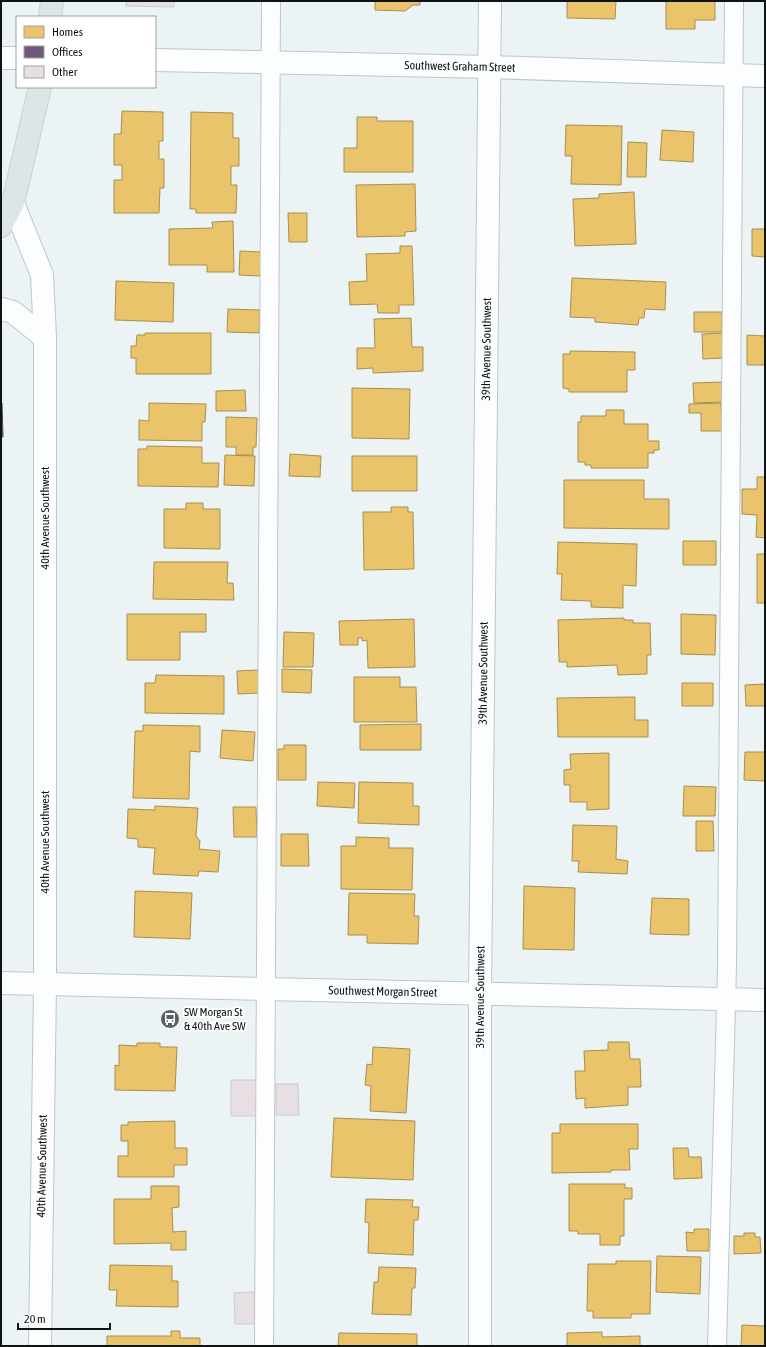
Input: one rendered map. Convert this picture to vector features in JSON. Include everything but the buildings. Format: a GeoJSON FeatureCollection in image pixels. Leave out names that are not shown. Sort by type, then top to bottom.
{"type":"FeatureCollection","features":[{"type":"Feature","properties":{"kind":"main road"},"geometry":{"type":"LineString","coordinates":[[50,16],[52,1]]}},
{"type":"Feature","properties":{"kind":"main road"},"geometry":{"type":"LineString","coordinates":[[1,226],[13,203],[40,88]]}},
{"type":"Feature","properties":{"kind":"street","name":"39th Avenue Southwest"},"geometry":{"type":"LineString","coordinates":[[480,1346],[480,994],[490,1]]}},
{"type":"Feature","properties":{"kind":"street"},"geometry":{"type":"LineString","coordinates":[[1,58],[16,58]]}},
{"type":"Feature","properties":{"kind":"street","name":"Southwest Graham Street"},"geometry":{"type":"LineString","coordinates":[[156,60],[489,67],[765,76]]}},
{"type":"Feature","properties":{"kind":"street","name":"40th Avenue Southwest"},"geometry":{"type":"LineString","coordinates":[[13,203],[42,275],[45,338],[45,984],[40,1346]]}},
{"type":"Feature","properties":{"kind":"street"},"geometry":{"type":"LineString","coordinates":[[1,309],[13,312],[45,338]]}},
{"type":"Feature","properties":{"kind":"street","name":"Southwest Morgan Street"},"geometry":{"type":"LineString","coordinates":[[1,983],[765,1000]]}},
{"type":"Feature","properties":{"kind":"lane"},"geometry":{"type":"LineString","coordinates":[[264,1346],[270,62],[272,1]]}},
{"type":"Feature","properties":{"kind":"lane"},"geometry":{"type":"LineString","coordinates":[[717,1346],[726,999],[734,1]]}},
{"type":"Feature","properties":{"kind":"place","name":"SW Morgan St & 40th Ave SW"},"geometry":{"type":"Point","coordinates":[170,1019]}}]}
